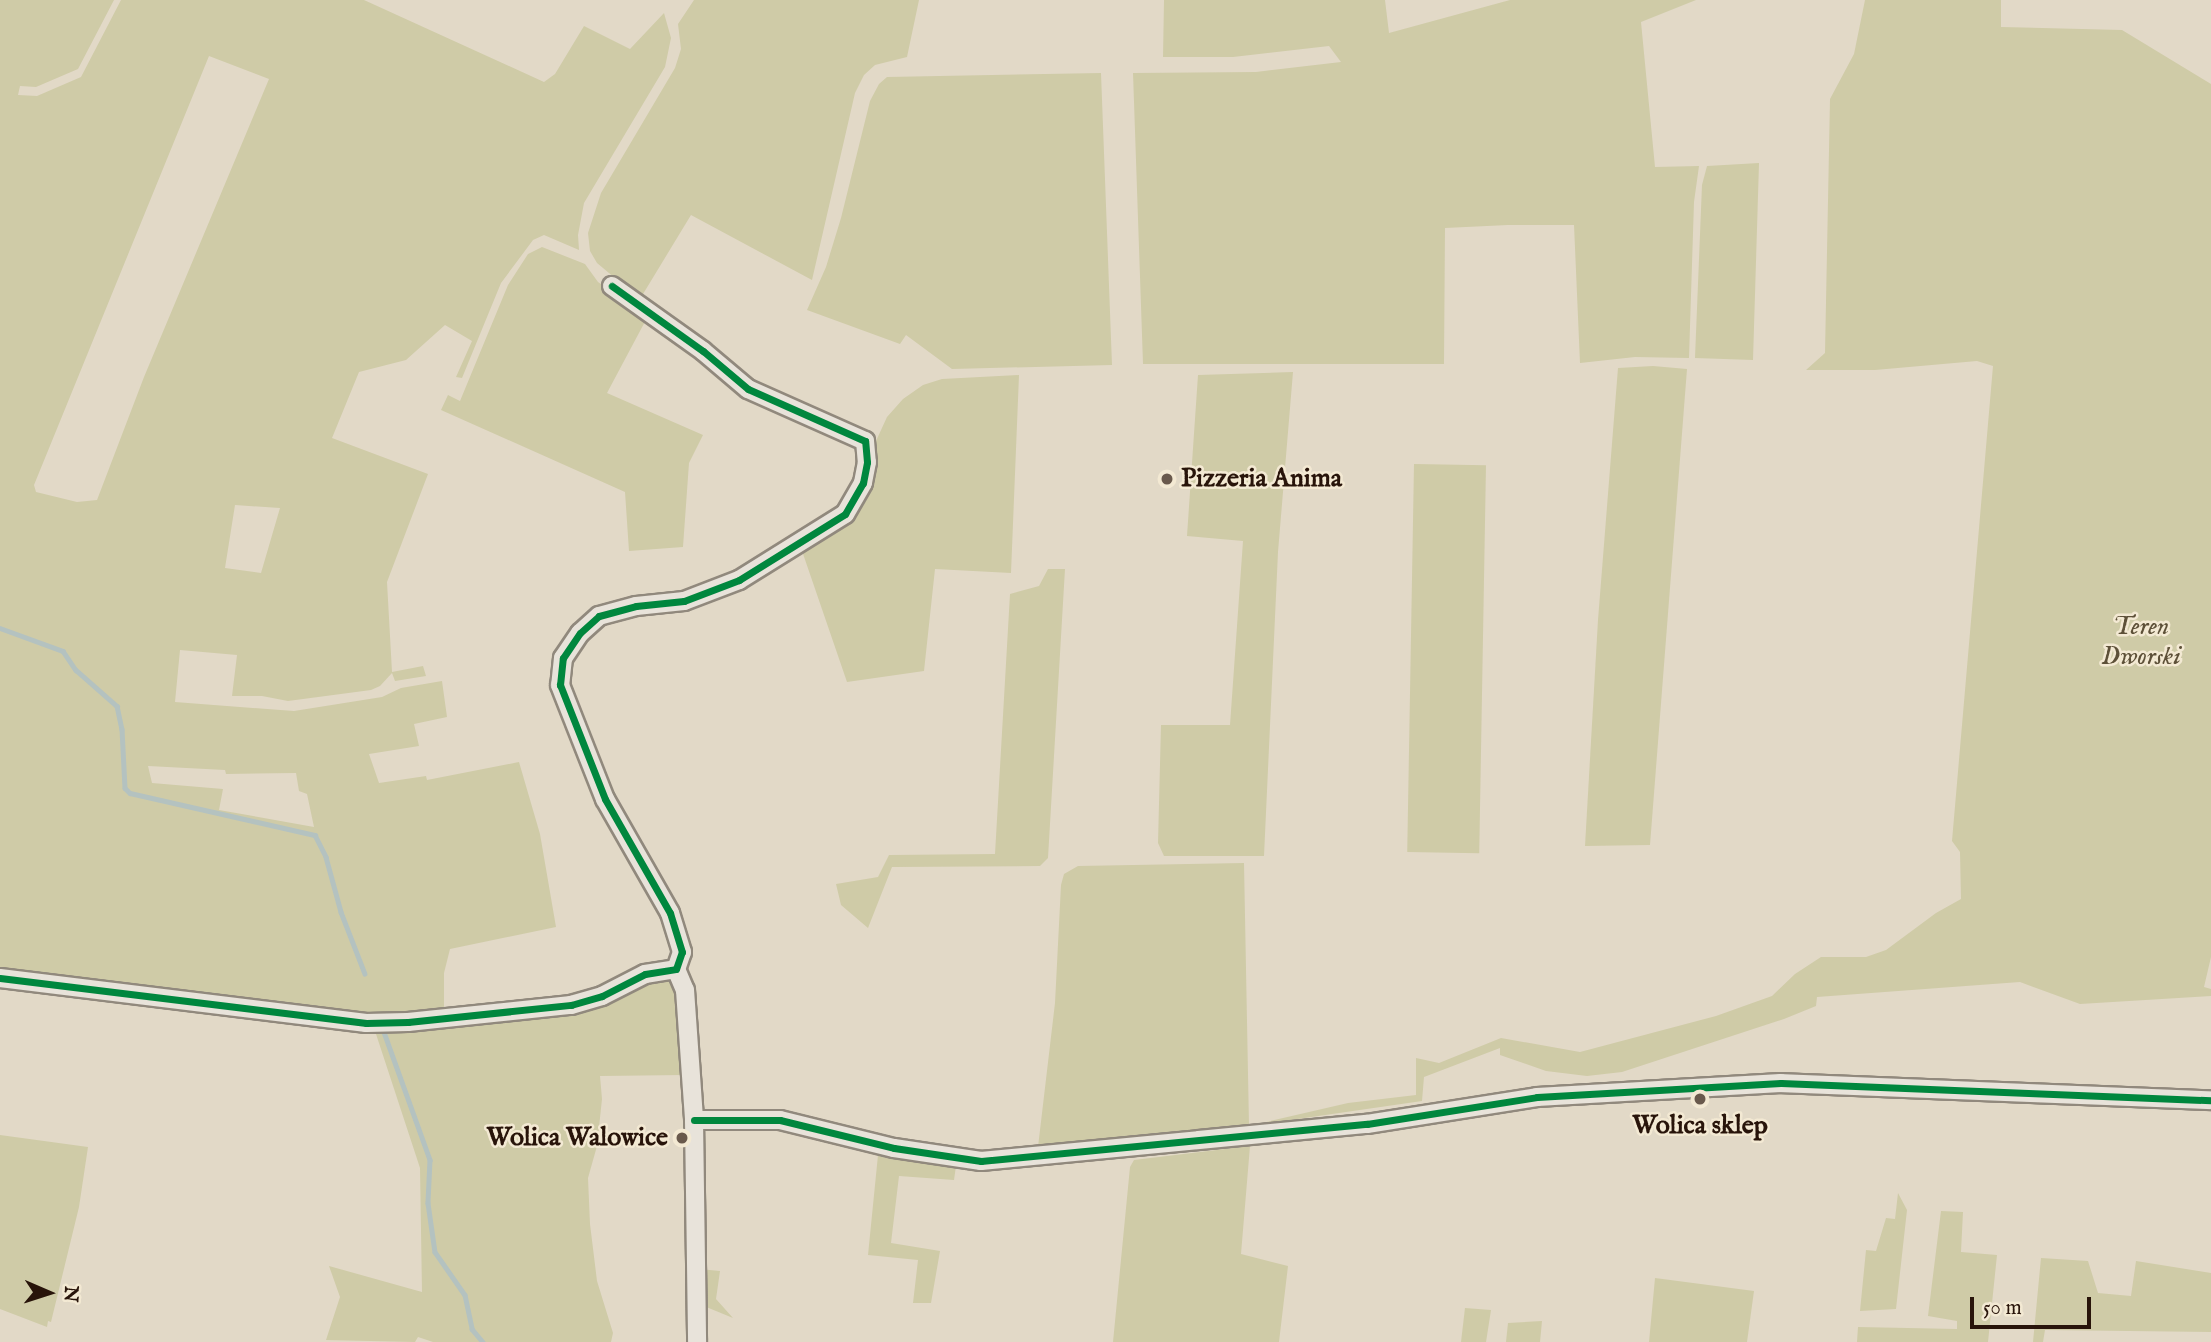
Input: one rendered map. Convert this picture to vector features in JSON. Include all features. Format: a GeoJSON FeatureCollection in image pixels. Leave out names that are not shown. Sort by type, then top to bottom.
{"type":"FeatureCollection","features":[{"type":"Feature","properties":{"kind":"street"},"geometry":{"type":"LineString","coordinates":[[612,286],[703,351],[748,389],[849,432],[865,441],[866,452],[863,483],[845,514],[806,541],[739,580],[684,601],[636,606],[599,615],[580,633],[563,658],[560,685],[605,799],[670,913],[682,952],[676,968],[685,990],[694,1120],[697,1342]]}},
{"type":"Feature","properties":{"kind":"street"},"geometry":{"type":"LineString","coordinates":[[0,978],[366,1023],[408,1022],[571,1005],[602,996],[645,974],[676,968]]}},
{"type":"Feature","properties":{"kind":"street"},"geometry":{"type":"LineString","coordinates":[[694,1120],[780,1120],[894,1148],[981,1161],[1354,1125],[1537,1097],[1781,1083],[2211,1100]]}},
{"type":"Feature","properties":{"kind":"green space"},"geometry":{"type":"Polygon","coordinates":[[[0,0],[114,0],[78,69],[36,87],[20,86],[18,95],[37,96],[81,77],[121,0],[364,0],[544,82],[555,74],[584,26],[630,49],[664,13],[671,38],[665,67],[584,203],[578,235],[579,250],[544,235],[533,240],[501,283],[462,378],[456,377],[472,341],[445,325],[406,360],[359,372],[332,438],[428,474],[387,582],[392,672],[423,666],[426,676],[395,681],[392,673],[380,686],[371,690],[288,701],[262,696],[232,696],[237,655],[180,650],[175,702],[294,711],[382,697],[401,688],[442,681],[447,717],[414,724],[419,746],[369,754],[379,783],[426,776],[427,780],[519,762],[540,834],[556,927],[450,949],[444,973],[444,1013],[370,1017],[0,971],[0,0]],[[209,56],[34,485],[36,492],[77,502],[97,500],[144,377],[269,79],[209,56]],[[235,505],[225,568],[261,573],[280,508],[235,505]],[[148,766],[152,783],[223,789],[219,810],[314,827],[307,794],[299,791],[296,773],[226,774],[225,770],[148,766]]]}},
{"type":"Feature","properties":{"kind":"green space"},"geometry":{"type":"Polygon","coordinates":[[[694,0],[919,0],[907,57],[875,65],[864,75],[855,93],[812,280],[691,215],[640,299],[597,263],[590,251],[588,233],[601,193],[675,68],[681,49],[678,24],[694,0]]]}},
{"type":"Feature","properties":{"kind":"green space"},"geometry":{"type":"Polygon","coordinates":[[[1164,0],[1385,0],[1389,33],[1510,0],[1696,0],[1641,22],[1655,167],[1699,166],[1694,202],[1689,358],[1635,357],[1580,363],[1574,225],[1508,225],[1445,228],[1444,364],[1143,364],[1133,73],[1256,72],[1341,62],[1329,46],[1233,57],[1163,57],[1164,0]]]}},
{"type":"Feature","properties":{"kind":"green space","name":"Teren Dworski"},"geometry":{"type":"Polygon","coordinates":[[[1865,0],[2001,0],[2001,27],[2122,30],[2211,84],[2211,957],[2204,987],[2211,989],[2211,996],[2080,1004],[2020,982],[1817,997],[1816,1006],[1784,1019],[1622,1072],[1587,1076],[1546,1071],[1500,1055],[1500,1048],[1424,1077],[1422,1101],[1249,1126],[1348,1103],[1416,1095],[1416,1058],[1439,1063],[1501,1038],[1580,1052],[1716,1016],[1772,996],[1795,974],[1821,957],[1866,957],[1886,950],[1936,913],[1961,899],[1960,852],[1952,841],[1993,366],[1977,361],[1875,370],[1806,370],[1825,353],[1830,99],[1854,54],[1865,0]]]}},
{"type":"Feature","properties":{"kind":"green space"},"geometry":{"type":"Polygon","coordinates":[[[1101,73],[1112,365],[952,369],[906,335],[900,344],[807,310],[826,267],[841,218],[870,101],[879,84],[887,77],[1101,73]]]}},
{"type":"Feature","properties":{"kind":"green space"},"geometry":{"type":"Polygon","coordinates":[[[1759,163],[1753,360],[1695,358],[1702,185],[1707,166],[1759,163]]]}},
{"type":"Feature","properties":{"kind":"green space"},"geometry":{"type":"Polygon","coordinates":[[[542,247],[585,264],[598,282],[648,316],[607,393],[703,435],[689,463],[683,547],[629,551],[625,492],[441,410],[448,395],[460,401],[508,285],[528,254],[542,247]]]}},
{"type":"Feature","properties":{"kind":"green space"},"geometry":{"type":"Polygon","coordinates":[[[1653,366],[1687,369],[1650,845],[1585,846],[1598,620],[1618,368],[1653,366]]]}},
{"type":"Feature","properties":{"kind":"green space"},"geometry":{"type":"Polygon","coordinates":[[[1293,372],[1278,552],[1264,856],[1164,856],[1158,843],[1161,725],[1230,725],[1243,541],[1187,536],[1198,375],[1293,372]]]}},
{"type":"Feature","properties":{"kind":"green space"},"geometry":{"type":"Polygon","coordinates":[[[1019,375],[1011,573],[935,569],[924,671],[847,682],[801,548],[843,522],[872,467],[876,441],[887,417],[903,399],[923,385],[942,379],[1019,375]]]}},
{"type":"Feature","properties":{"kind":"green space"},"geometry":{"type":"Polygon","coordinates":[[[1414,464],[1486,465],[1479,853],[1407,852],[1414,464]]]}},
{"type":"Feature","properties":{"kind":"green space"},"geometry":{"type":"Polygon","coordinates":[[[1048,569],[1065,569],[1048,858],[1040,866],[892,867],[868,928],[841,905],[836,884],[878,877],[889,855],[995,854],[1010,594],[1039,586],[1048,569]]]}},
{"type":"Feature","properties":{"kind":"green space"},"geometry":{"type":"Polygon","coordinates":[[[1244,863],[1249,1126],[1038,1147],[1055,1003],[1061,885],[1064,874],[1078,866],[1244,863]]]}},
{"type":"Feature","properties":{"kind":"green space"},"geometry":{"type":"Polygon","coordinates":[[[669,978],[675,982],[679,994],[684,1075],[600,1076],[602,1099],[597,1146],[588,1178],[597,1281],[613,1333],[611,1342],[433,1342],[418,1337],[415,1342],[326,1340],[340,1297],[329,1266],[422,1292],[420,1168],[376,1034],[588,1009],[644,981],[669,978]]]}},
{"type":"Feature","properties":{"kind":"green space"},"geometry":{"type":"Polygon","coordinates":[[[0,1135],[88,1147],[79,1207],[51,1322],[48,1321],[47,1327],[0,1309],[0,1135]]]}},
{"type":"Feature","properties":{"kind":"green space"},"geometry":{"type":"Polygon","coordinates":[[[1250,1146],[1241,1254],[1288,1266],[1279,1342],[1113,1342],[1130,1167],[1134,1160],[1250,1146]]]}},
{"type":"Feature","properties":{"kind":"green space"},"geometry":{"type":"Polygon","coordinates":[[[878,1155],[956,1166],[954,1180],[899,1176],[891,1243],[940,1251],[931,1303],[913,1303],[918,1260],[868,1255],[878,1155]]]}},
{"type":"Feature","properties":{"kind":"green space"},"geometry":{"type":"Polygon","coordinates":[[[1898,1193],[1907,1210],[1896,1309],[1860,1311],[1866,1250],[1876,1251],[1886,1218],[1895,1219],[1898,1193]]]}},
{"type":"Feature","properties":{"kind":"green space"},"geometry":{"type":"Polygon","coordinates":[[[1941,1211],[1963,1212],[1961,1252],[1997,1255],[1988,1342],[1857,1342],[1858,1327],[1957,1329],[1957,1321],[1928,1316],[1941,1211]]]}},
{"type":"Feature","properties":{"kind":"green space"},"geometry":{"type":"Polygon","coordinates":[[[2041,1258],[2088,1261],[2098,1293],[2131,1296],[2136,1261],[2211,1273],[2211,1332],[2045,1330],[2043,1342],[2033,1342],[2041,1258]]]}},
{"type":"Feature","properties":{"kind":"green space"},"geometry":{"type":"Polygon","coordinates":[[[699,1269],[720,1271],[716,1299],[733,1318],[699,1304],[699,1269]]]}},
{"type":"Feature","properties":{"kind":"green space"},"geometry":{"type":"Polygon","coordinates":[[[1655,1278],[1754,1291],[1747,1342],[1649,1342],[1655,1278]]]}},
{"type":"Feature","properties":{"kind":"green space"},"geometry":{"type":"Polygon","coordinates":[[[1465,1308],[1491,1310],[1486,1342],[1461,1342],[1465,1308]]]}},
{"type":"Feature","properties":{"kind":"green space"},"geometry":{"type":"Polygon","coordinates":[[[1542,1321],[1540,1342],[1506,1342],[1508,1323],[1542,1321]]]}},
{"type":"Feature","properties":{"kind":"waterway"},"geometry":{"type":"LineString","coordinates":[[0,628],[63,651],[76,670],[117,706],[122,729],[125,788],[130,793],[315,835],[326,857],[341,912],[365,974]]}},
{"type":"Feature","properties":{"kind":"waterway"},"geometry":{"type":"LineString","coordinates":[[384,1032],[430,1160],[428,1203],[435,1252],[465,1295],[472,1329],[483,1342]]}},
{"type":"Feature","properties":{"kind":"cycle path"},"geometry":{"type":"LineString","coordinates":[[0,978],[366,1023],[408,1022],[571,1005],[602,996],[645,974],[676,969],[682,952],[670,913],[605,799],[560,685],[563,658],[580,633],[599,616],[636,606],[684,601],[739,580],[845,514],[863,483],[867,462],[865,441],[748,389],[703,351],[612,286]]}},
{"type":"Feature","properties":{"kind":"cycle path"},"geometry":{"type":"LineString","coordinates":[[694,1120],[780,1120],[894,1148],[981,1161],[1367,1124],[1537,1097],[1781,1083],[2211,1100]]}},
{"type":"Feature","properties":{"kind":"place","name":"Pizzeria Anima"},"geometry":{"type":"Point","coordinates":[1167,479]}},
{"type":"Feature","properties":{"kind":"place","name":"Wolica sklep"},"geometry":{"type":"Point","coordinates":[1700,1099]}},
{"type":"Feature","properties":{"kind":"place","name":"Wolica Walowice"},"geometry":{"type":"Point","coordinates":[682,1138]}}]}
